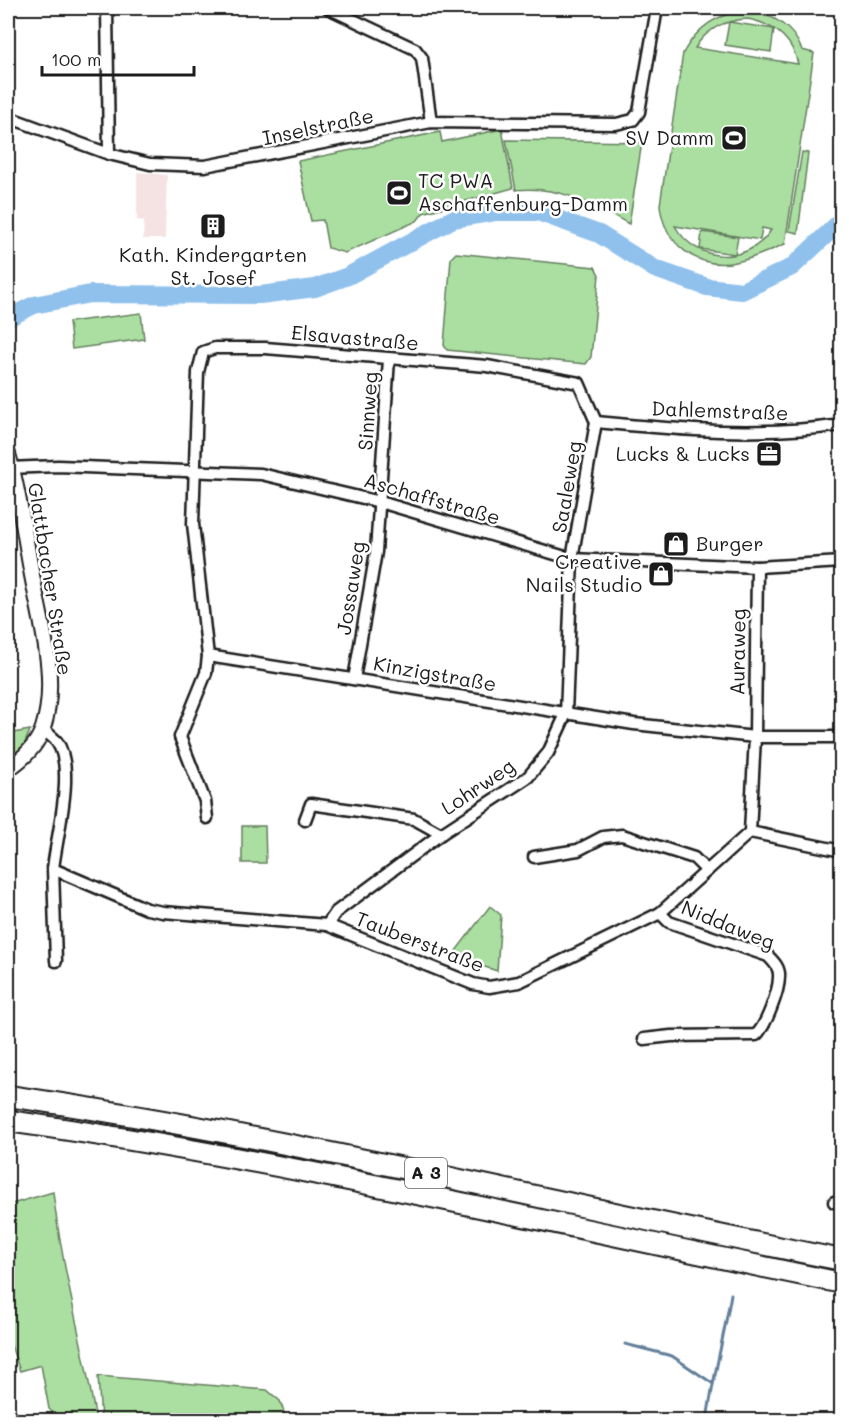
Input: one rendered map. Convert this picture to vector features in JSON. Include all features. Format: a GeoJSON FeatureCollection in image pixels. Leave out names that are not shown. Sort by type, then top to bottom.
{"type":"FeatureCollection","features":[{"type":"Feature","properties":{"kind":"highway","name":"A 3"},"geometry":{"type":"LineString","coordinates":[[8,1096],[354,1157],[668,1226],[842,1260]]}},
{"type":"Feature","properties":{"kind":"highway","name":"A 3"},"geometry":{"type":"LineString","coordinates":[[8,1121],[351,1178],[663,1247],[842,1283]]}},
{"type":"Feature","properties":{"kind":"street"},"geometry":{"type":"LineString","coordinates":[[107,8],[109,154]]}},
{"type":"Feature","properties":{"kind":"street"},"geometry":{"type":"LineString","coordinates":[[328,8],[415,49],[422,58],[431,122]]}},
{"type":"Feature","properties":{"kind":"street","name":"Inselstraße"},"geometry":{"type":"LineString","coordinates":[[8,117],[109,154],[150,164],[205,166],[431,122],[616,124],[633,120],[639,112],[657,8]]}},
{"type":"Feature","properties":{"kind":"street","name":"Elsavastraße"},"geometry":{"type":"LineString","coordinates":[[193,470],[198,372],[204,352],[215,348],[265,348],[487,366],[579,383],[596,422]]}},
{"type":"Feature","properties":{"kind":"street","name":"Sinnweg"},"geometry":{"type":"LineString","coordinates":[[380,502],[389,359]]}},
{"type":"Feature","properties":{"kind":"street","name":"Dahlemstraße"},"geometry":{"type":"LineString","coordinates":[[596,422],[744,433],[797,432],[842,425]]}},
{"type":"Feature","properties":{"kind":"street","name":"Saaleweg"},"geometry":{"type":"LineString","coordinates":[[572,559],[596,422]]}},
{"type":"Feature","properties":{"kind":"street","name":"Aschaffstraße"},"geometry":{"type":"LineString","coordinates":[[9,463],[261,474],[380,502],[572,559],[757,567],[842,562]]}},
{"type":"Feature","properties":{"kind":"street","name":"Glattbacher Straße"},"geometry":{"type":"LineString","coordinates":[[8,769],[21,760],[42,729],[47,707],[46,657],[9,463]]}},
{"type":"Feature","properties":{"kind":"street"},"geometry":{"type":"LineString","coordinates":[[193,470],[193,524],[208,656],[206,673],[180,737],[205,801],[207,818]]}},
{"type":"Feature","properties":{"kind":"street","name":"Jossaweg"},"geometry":{"type":"LineString","coordinates":[[354,679],[376,552],[380,502]]}},
{"type":"Feature","properties":{"kind":"street","name":"Lohrweg"},"geometry":{"type":"LineString","coordinates":[[327,925],[336,912],[441,834],[528,777],[548,753],[566,714],[572,559]]}},
{"type":"Feature","properties":{"kind":"street","name":"Auraweg"},"geometry":{"type":"LineString","coordinates":[[755,737],[757,567]]}},
{"type":"Feature","properties":{"kind":"street","name":"Kinzigstraße"},"geometry":{"type":"LineString","coordinates":[[208,656],[566,714],[755,737],[842,737]]}},
{"type":"Feature","properties":{"kind":"street"},"geometry":{"type":"LineString","coordinates":[[42,729],[57,742],[62,755],[64,775],[53,869],[56,961]]}},
{"type":"Feature","properties":{"kind":"street"},"geometry":{"type":"LineString","coordinates":[[755,737],[750,832],[842,851]]}},
{"type":"Feature","properties":{"kind":"street"},"geometry":{"type":"LineString","coordinates":[[305,820],[311,804],[414,819],[441,834]]}},
{"type":"Feature","properties":{"kind":"street","name":"Tauberstraße"},"geometry":{"type":"LineString","coordinates":[[53,869],[147,909],[327,925],[473,984],[489,987],[519,982],[660,913],[750,832]]}},
{"type":"Feature","properties":{"kind":"street"},"geometry":{"type":"LineString","coordinates":[[534,857],[570,852],[612,834],[622,835],[694,858],[706,871]]}},
{"type":"Feature","properties":{"kind":"street","name":"Niddaweg"},"geometry":{"type":"LineString","coordinates":[[644,1040],[670,1036],[756,1035],[764,1028],[779,977],[777,965],[768,956],[669,922],[660,913]]}},
{"type":"Feature","properties":{"kind":"shaded area"},"geometry":{"type":"Polygon","coordinates":[[[137,172],[167,175],[165,239],[143,239],[144,221],[137,220],[137,172]]]}},
{"type":"Feature","properties":{"kind":"green space","name":"SV Damm"},"geometry":{"type":"Polygon","coordinates":[[[747,10],[773,18],[793,34],[802,50],[814,53],[785,244],[749,259],[736,262],[708,262],[696,258],[676,242],[668,231],[660,205],[683,53],[695,35],[709,23],[747,10]],[[748,19],[717,26],[705,35],[695,48],[798,64],[791,47],[780,34],[766,24],[748,19]],[[675,226],[684,238],[696,247],[709,253],[722,255],[749,250],[761,242],[771,230],[762,228],[760,240],[675,226]]]}},
{"type":"Feature","properties":{"kind":"green space"},"geometry":{"type":"Polygon","coordinates":[[[729,22],[774,29],[771,52],[725,45],[729,22]]]}},
{"type":"Feature","properties":{"kind":"green space","name":"TC PWA Aschaffenburg-Damm"},"geometry":{"type":"Polygon","coordinates":[[[502,129],[513,188],[423,213],[417,221],[345,253],[328,248],[323,220],[311,221],[298,161],[440,132],[442,142],[502,129]]]}},
{"type":"Feature","properties":{"kind":"green space"},"geometry":{"type":"Polygon","coordinates":[[[506,140],[642,142],[629,224],[588,203],[561,193],[531,189],[516,190],[506,140]]]}},
{"type":"Feature","properties":{"kind":"green space"},"geometry":{"type":"Polygon","coordinates":[[[802,152],[808,153],[798,233],[789,231],[802,152]]]}},
{"type":"Feature","properties":{"kind":"green space"},"geometry":{"type":"Polygon","coordinates":[[[702,232],[738,237],[735,254],[700,249],[702,232]]]}},
{"type":"Feature","properties":{"kind":"green space"},"geometry":{"type":"Polygon","coordinates":[[[456,253],[595,267],[599,275],[591,357],[586,364],[447,350],[444,345],[451,258],[456,253]]]}},
{"type":"Feature","properties":{"kind":"green space"},"geometry":{"type":"Polygon","coordinates":[[[141,313],[144,339],[72,349],[69,322],[141,313]]]}},
{"type":"Feature","properties":{"kind":"green space"},"geometry":{"type":"Polygon","coordinates":[[[30,730],[24,745],[8,759],[8,734],[30,730]]]}},
{"type":"Feature","properties":{"kind":"green space"},"geometry":{"type":"Polygon","coordinates":[[[242,826],[265,826],[266,863],[242,863],[242,826]]]}},
{"type":"Feature","properties":{"kind":"green space"},"geometry":{"type":"Polygon","coordinates":[[[490,906],[501,915],[497,971],[452,956],[490,906]]]}},
{"type":"Feature","properties":{"kind":"green space"},"geometry":{"type":"Polygon","coordinates":[[[53,1192],[96,1420],[60,1420],[49,1409],[41,1365],[20,1371],[8,1337],[8,1205],[53,1192]]]}},
{"type":"Feature","properties":{"kind":"green space"},"geometry":{"type":"Polygon","coordinates":[[[98,1376],[267,1390],[280,1401],[287,1420],[101,1420],[98,1376]]]}},
{"type":"Feature","properties":{"kind":"waterway"},"geometry":{"type":"LineString","coordinates":[[8,318],[34,305],[90,294],[260,295],[315,288],[348,276],[453,219],[495,212],[538,212],[599,234],[655,269],[707,287],[742,291],[792,267],[842,220]]}},
{"type":"Feature","properties":{"kind":"waterway"},"geometry":{"type":"LineString","coordinates":[[707,1420],[731,1294]]}},
{"type":"Feature","properties":{"kind":"waterway"},"geometry":{"type":"LineString","coordinates":[[625,1344],[672,1356],[712,1383]]}},
{"type":"Feature","properties":{"kind":"place","name":"SV Damm"},"geometry":{"type":"Point","coordinates":[734,138]}},
{"type":"Feature","properties":{"kind":"place","name":"TC PWA Aschaffenburg-Damm"},"geometry":{"type":"Point","coordinates":[399,193]}},
{"type":"Feature","properties":{"kind":"place","name":"Kath. Kindergarten St. Josef"},"geometry":{"type":"Point","coordinates":[213,226]}},
{"type":"Feature","properties":{"kind":"place","name":"Lucks & Lucks"},"geometry":{"type":"Point","coordinates":[769,454]}},
{"type":"Feature","properties":{"kind":"place","name":"Burger"},"geometry":{"type":"Point","coordinates":[676,544]}},
{"type":"Feature","properties":{"kind":"place","name":"Creative Nails Studio"},"geometry":{"type":"Point","coordinates":[661,574]}}]}
